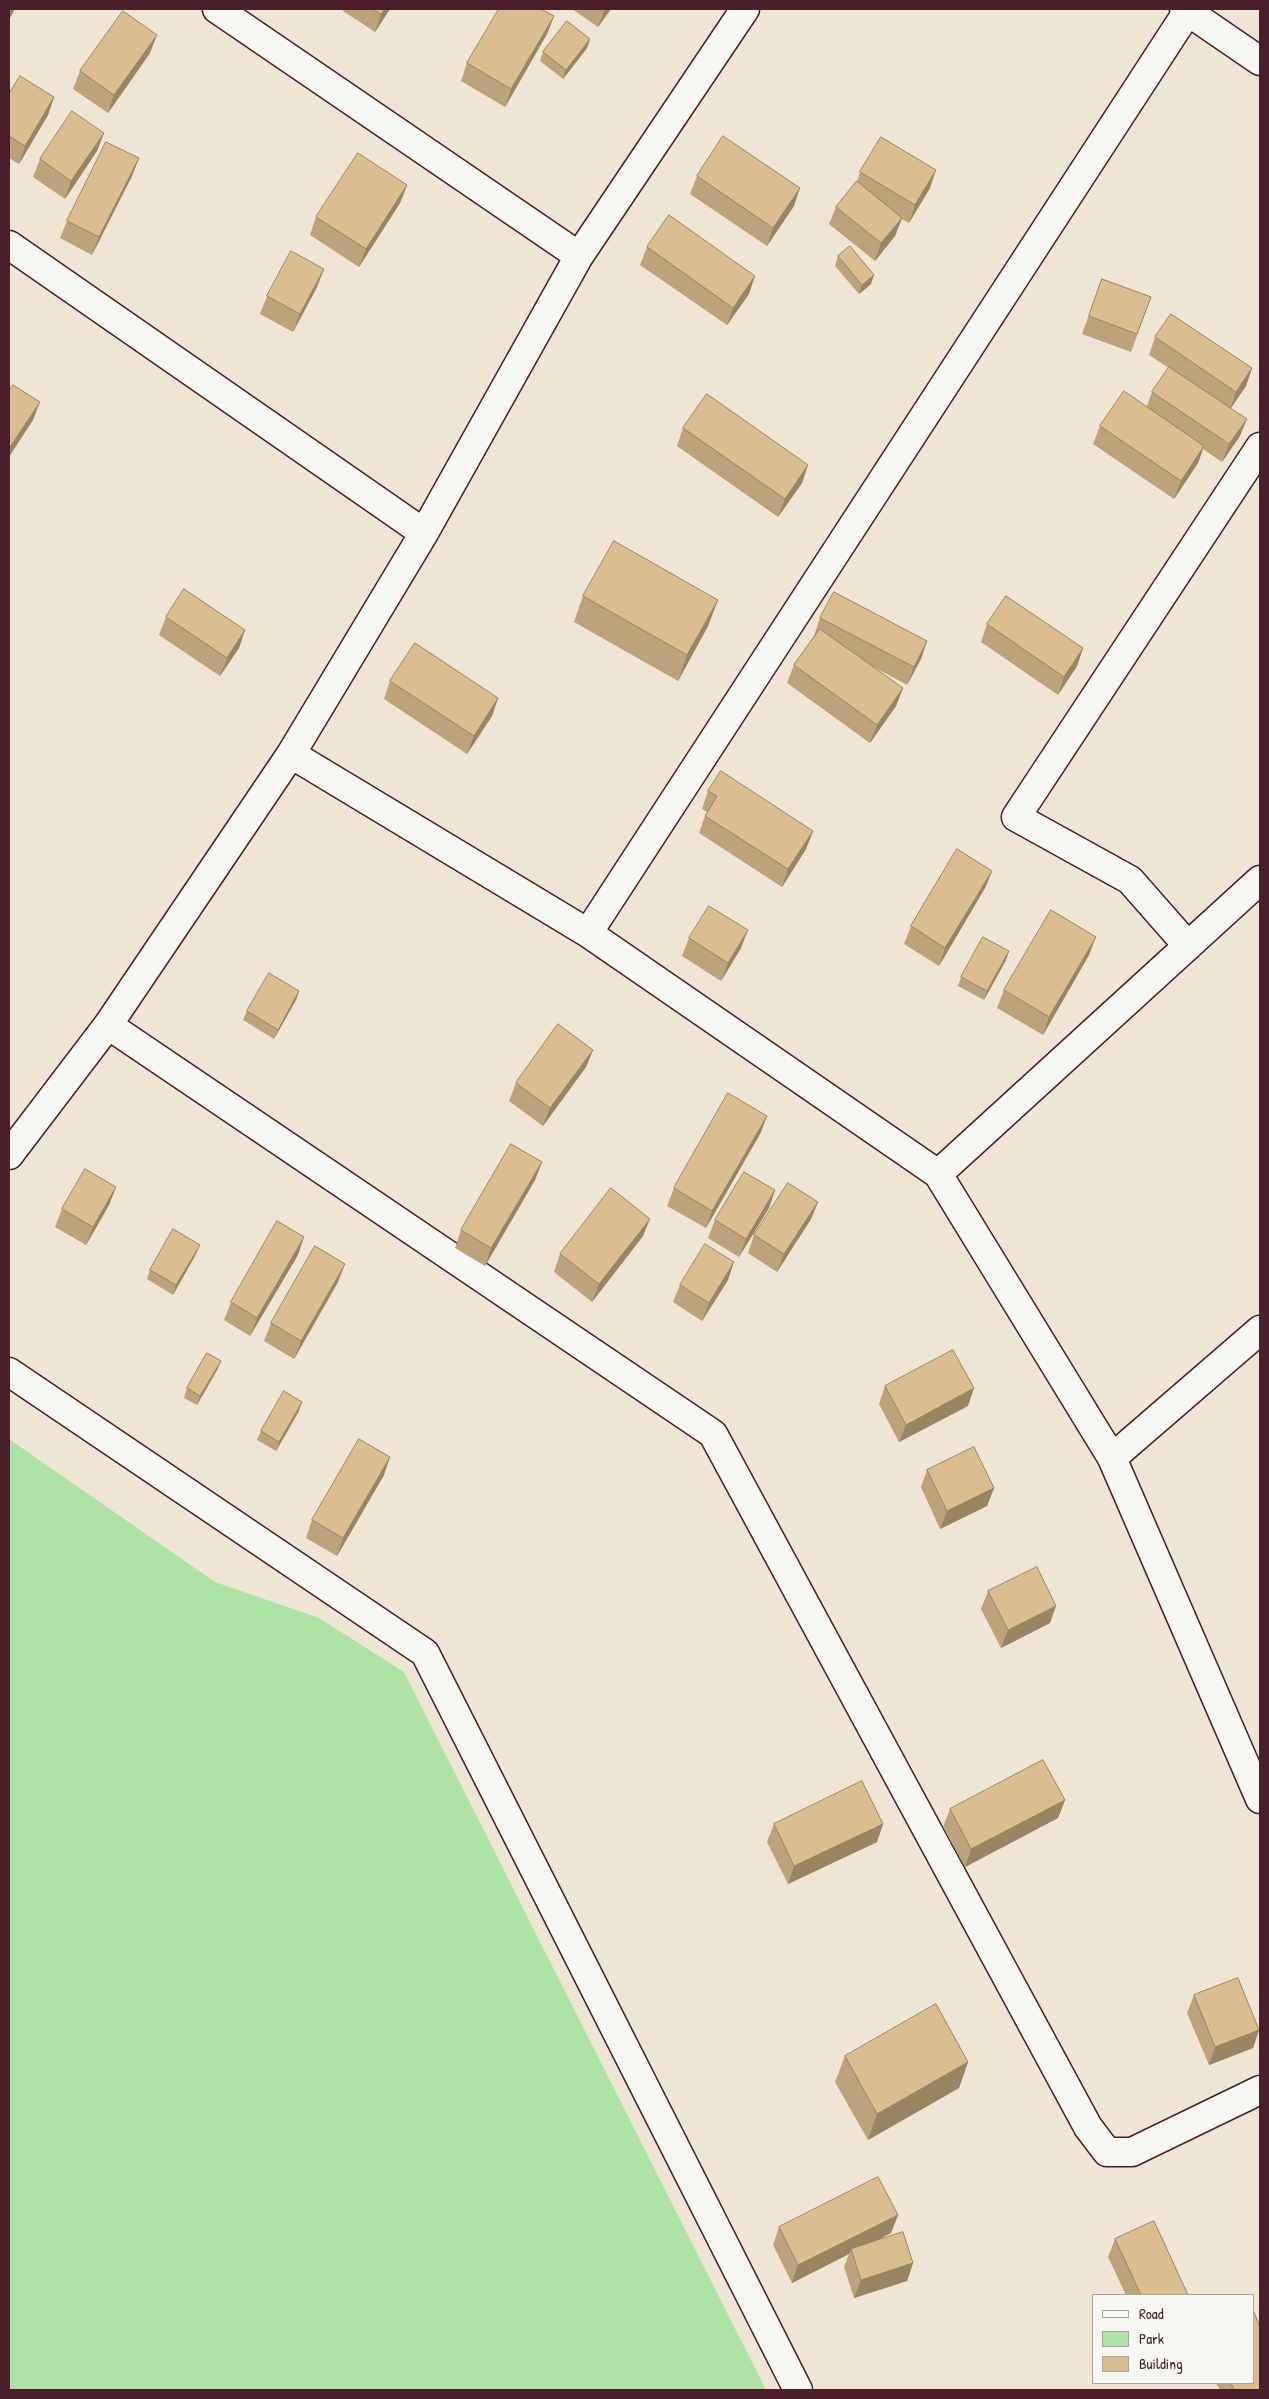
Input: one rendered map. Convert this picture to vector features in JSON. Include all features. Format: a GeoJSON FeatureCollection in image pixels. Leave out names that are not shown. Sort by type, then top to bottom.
{"type":"FeatureCollection","features":[{"type":"Feature","properties":{"kind":"street"},"geometry":{"type":"LineString","coordinates":[[217,9],[579,256]]}},
{"type":"Feature","properties":{"kind":"street"},"geometry":{"type":"LineString","coordinates":[[9,1155],[108,1025],[291,754],[424,533],[579,256],[745,9]]}},
{"type":"Feature","properties":{"kind":"street"},"geometry":{"type":"LineString","coordinates":[[588,933],[1186,10],[1260,60]]}},
{"type":"Feature","properties":{"kind":"street"},"geometry":{"type":"LineString","coordinates":[[9,246],[424,533]]}},
{"type":"Feature","properties":{"kind":"street"},"geometry":{"type":"LineString","coordinates":[[1188,946],[1130,880],[1016,817],[1260,447]]}},
{"type":"Feature","properties":{"kind":"street"},"geometry":{"type":"LineString","coordinates":[[291,754],[588,933],[938,1174],[1112,1458],[1260,1799]]}},
{"type":"Feature","properties":{"kind":"street"},"geometry":{"type":"LineString","coordinates":[[938,1174],[1260,880]]}},
{"type":"Feature","properties":{"kind":"street"},"geometry":{"type":"LineString","coordinates":[[108,1025],[713,1434],[1088,2127],[1107,2152],[1132,2152],[1260,2090]]}},
{"type":"Feature","properties":{"kind":"street"},"geometry":{"type":"LineString","coordinates":[[1112,1458],[1260,1330]]}},
{"type":"Feature","properties":{"kind":"street"},"geometry":{"type":"LineString","coordinates":[[9,1372],[425,1653],[798,2390]]}},
{"type":"Feature","properties":{"kind":"green space"},"geometry":{"type":"Polygon","coordinates":[[[9,1439],[215,1582],[319,1618],[404,1672],[766,2390],[9,2390],[9,1439]]]}},
{"type":"Feature","properties":{"kind":"building"},"geometry":{"type":"Polygon","coordinates":[[[373,9],[385,9],[381,14],[373,9]]]}},
{"type":"Feature","properties":{"kind":"building"},"geometry":{"type":"Polygon","coordinates":[[[499,9],[541,9],[554,16],[511,89],[467,63],[499,9]]]}},
{"type":"Feature","properties":{"kind":"building"},"geometry":{"type":"Polygon","coordinates":[[[123,11],[157,35],[114,95],[80,71],[123,11]]]}},
{"type":"Feature","properties":{"kind":"building"},"geometry":{"type":"Polygon","coordinates":[[[567,21],[590,39],[566,70],[543,52],[567,21]]]}},
{"type":"Feature","properties":{"kind":"building"},"geometry":{"type":"Polygon","coordinates":[[[20,76],[54,97],[25,146],[9,136],[9,94],[20,76]]]}},
{"type":"Feature","properties":{"kind":"building"},"geometry":{"type":"Polygon","coordinates":[[[72,111],[104,133],[71,181],[40,159],[72,111]]]}},
{"type":"Feature","properties":{"kind":"building"},"geometry":{"type":"Polygon","coordinates":[[[723,136],[800,188],[773,228],[697,176],[723,136]]]}},
{"type":"Feature","properties":{"kind":"building"},"geometry":{"type":"Polygon","coordinates":[[[881,137],[936,170],[915,205],[860,172],[881,137]]]}},
{"type":"Feature","properties":{"kind":"building"},"geometry":{"type":"Polygon","coordinates":[[[106,142],[139,158],[99,237],[67,221],[106,142]]]}},
{"type":"Feature","properties":{"kind":"building"},"geometry":{"type":"Polygon","coordinates":[[[358,153],[407,185],[366,249],[316,217],[358,153]]]}},
{"type":"Feature","properties":{"kind":"building"},"geometry":{"type":"Polygon","coordinates":[[[857,181],[902,218],[881,243],[836,207],[857,181]]]}},
{"type":"Feature","properties":{"kind":"building"},"geometry":{"type":"Polygon","coordinates":[[[669,215],[755,276],[733,308],[647,247],[669,215]]]}},
{"type":"Feature","properties":{"kind":"building"},"geometry":{"type":"Polygon","coordinates":[[[850,246],[874,275],[862,285],[838,256],[850,246]]]}},
{"type":"Feature","properties":{"kind":"building"},"geometry":{"type":"Polygon","coordinates":[[[291,251],[324,269],[300,314],[267,296],[291,251]]]}},
{"type":"Feature","properties":{"kind":"building"},"geometry":{"type":"Polygon","coordinates":[[[1102,279],[1151,297],[1137,334],[1089,316],[1102,279]]]}},
{"type":"Feature","properties":{"kind":"building"},"geometry":{"type":"Polygon","coordinates":[[[1171,314],[1252,368],[1236,392],[1155,337],[1171,314]]]}},
{"type":"Feature","properties":{"kind":"building"},"geometry":{"type":"Polygon","coordinates":[[[1169,367],[1247,419],[1229,444],[1152,392],[1169,367]]]}},
{"type":"Feature","properties":{"kind":"building"},"geometry":{"type":"Polygon","coordinates":[[[13,385],[40,402],[10,447],[9,391],[13,385]]]}},
{"type":"Feature","properties":{"kind":"building"},"geometry":{"type":"Polygon","coordinates":[[[1124,391],[1204,446],[1181,481],[1100,426],[1124,391]]]}},
{"type":"Feature","properties":{"kind":"building"},"geometry":{"type":"Polygon","coordinates":[[[707,394],[808,465],[785,499],[683,428],[707,394]]]}},
{"type":"Feature","properties":{"kind":"building"},"geometry":{"type":"Polygon","coordinates":[[[614,541],[718,600],[687,655],[583,596],[614,541]]]}},
{"type":"Feature","properties":{"kind":"building"},"geometry":{"type":"Polygon","coordinates":[[[184,589],[245,630],[227,658],[166,617],[184,589]]]}},
{"type":"Feature","properties":{"kind":"building"},"geometry":{"type":"Polygon","coordinates":[[[834,592],[927,641],[914,667],[820,618],[834,592]]]}},
{"type":"Feature","properties":{"kind":"building"},"geometry":{"type":"Polygon","coordinates":[[[1006,596],[1083,648],[1064,677],[987,624],[1006,596]]]}},
{"type":"Feature","properties":{"kind":"building"},"geometry":{"type":"Polygon","coordinates":[[[820,629],[903,688],[877,725],[794,665],[820,629]]]}},
{"type":"Feature","properties":{"kind":"building"},"geometry":{"type":"Polygon","coordinates":[[[415,643],[498,698],[474,736],[390,681],[415,643]]]}},
{"type":"Feature","properties":{"kind":"building"},"geometry":{"type":"Polygon","coordinates":[[[721,771],[813,831],[788,869],[705,816],[717,796],[708,791],[721,771]]]}},
{"type":"Feature","properties":{"kind":"building"},"geometry":{"type":"Polygon","coordinates":[[[957,849],[992,871],[945,948],[911,926],[957,849]]]}},
{"type":"Feature","properties":{"kind":"building"},"geometry":{"type":"Polygon","coordinates":[[[709,906],[748,930],[728,963],[689,938],[709,906]]]}},
{"type":"Feature","properties":{"kind":"building"},"geometry":{"type":"Polygon","coordinates":[[[1051,910],[1096,937],[1049,1017],[1004,990],[1051,910]]]}},
{"type":"Feature","properties":{"kind":"building"},"geometry":{"type":"Polygon","coordinates":[[[983,937],[1009,951],[987,991],[961,977],[983,937]]]}},
{"type":"Feature","properties":{"kind":"building"},"geometry":{"type":"Polygon","coordinates":[[[269,973],[299,991],[278,1030],[247,1011],[269,973]]]}},
{"type":"Feature","properties":{"kind":"building"},"geometry":{"type":"Polygon","coordinates":[[[558,1024],[593,1050],[550,1108],[516,1083],[558,1024]]]}},
{"type":"Feature","properties":{"kind":"building"},"geometry":{"type":"Polygon","coordinates":[[[728,1093],[767,1116],[712,1211],[674,1188],[728,1093]]]}},
{"type":"Feature","properties":{"kind":"building"},"geometry":{"type":"Polygon","coordinates":[[[511,1144],[542,1162],[491,1248],[461,1230],[511,1144]]]}},
{"type":"Feature","properties":{"kind":"building"},"geometry":{"type":"Polygon","coordinates":[[[85,1169],[116,1187],[93,1227],[62,1209],[85,1169]]]}},
{"type":"Feature","properties":{"kind":"building"},"geometry":{"type":"Polygon","coordinates":[[[744,1172],[775,1190],[746,1239],[715,1220],[744,1172]]]}},
{"type":"Feature","properties":{"kind":"building"},"geometry":{"type":"Polygon","coordinates":[[[788,1183],[818,1202],[784,1254],[754,1235],[788,1183]]]}},
{"type":"Feature","properties":{"kind":"building"},"geometry":{"type":"Polygon","coordinates":[[[611,1188],[650,1219],[599,1284],[560,1254],[611,1188]]]}},
{"type":"Feature","properties":{"kind":"building"},"geometry":{"type":"Polygon","coordinates":[[[277,1221],[304,1237],[257,1318],[231,1302],[277,1221]]]}},
{"type":"Feature","properties":{"kind":"building"},"geometry":{"type":"Polygon","coordinates":[[[173,1229],[200,1245],[176,1285],[150,1270],[173,1229]]]}},
{"type":"Feature","properties":{"kind":"building"},"geometry":{"type":"Polygon","coordinates":[[[705,1244],[734,1262],[709,1303],[680,1285],[705,1244]]]}},
{"type":"Feature","properties":{"kind":"building"},"geometry":{"type":"Polygon","coordinates":[[[315,1246],[345,1264],[301,1341],[271,1323],[315,1246]]]}},
{"type":"Feature","properties":{"kind":"building"},"geometry":{"type":"Polygon","coordinates":[[[953,1350],[974,1388],[906,1425],[885,1386],[953,1350]]]}},
{"type":"Feature","properties":{"kind":"building"},"geometry":{"type":"Polygon","coordinates":[[[207,1353],[221,1361],[200,1396],[187,1388],[207,1353]]]}},
{"type":"Feature","properties":{"kind":"building"},"geometry":{"type":"Polygon","coordinates":[[[284,1391],[302,1402],[279,1442],[261,1431],[284,1391]]]}},
{"type":"Feature","properties":{"kind":"building"},"geometry":{"type":"Polygon","coordinates":[[[359,1439],[390,1457],[343,1538],[312,1520],[359,1439]]]}},
{"type":"Feature","properties":{"kind":"building"},"geometry":{"type":"Polygon","coordinates":[[[974,1447],[994,1488],[947,1511],[927,1470],[974,1447]]]}},
{"type":"Feature","properties":{"kind":"building"},"geometry":{"type":"Polygon","coordinates":[[[1037,1567],[1056,1606],[1008,1630],[988,1591],[1037,1567]]]}},
{"type":"Feature","properties":{"kind":"building"},"geometry":{"type":"Polygon","coordinates":[[[1043,1760],[1065,1800],[971,1849],[950,1809],[1043,1760]]]}},
{"type":"Feature","properties":{"kind":"building"},"geometry":{"type":"Polygon","coordinates":[[[862,1781],[883,1824],[794,1866],[774,1824],[862,1781]]]}},
{"type":"Feature","properties":{"kind":"building"},"geometry":{"type":"Polygon","coordinates":[[[1238,1978],[1259,2030],[1215,2047],[1194,1995],[1238,1978]]]}},
{"type":"Feature","properties":{"kind":"building"},"geometry":{"type":"Polygon","coordinates":[[[936,2004],[968,2062],[877,2114],[845,2056],[936,2004]]]}},
{"type":"Feature","properties":{"kind":"building"},"geometry":{"type":"Polygon","coordinates":[[[878,2177],[898,2215],[798,2265],[779,2227],[878,2177]]]}},
{"type":"Feature","properties":{"kind":"building"},"geometry":{"type":"Polygon","coordinates":[[[1154,2221],[1188,2294],[1141,2294],[1115,2239],[1154,2221]]]}},
{"type":"Feature","properties":{"kind":"building"},"geometry":{"type":"Polygon","coordinates":[[[903,2232],[913,2263],[861,2280],[851,2249],[903,2232]]]}},
{"type":"Feature","properties":{"kind":"building"},"geometry":{"type":"Polygon","coordinates":[[[1254,2312],[1260,2327],[1260,2390],[1234,2390],[1231,2384],[1254,2384],[1254,2312]]]}}]}
